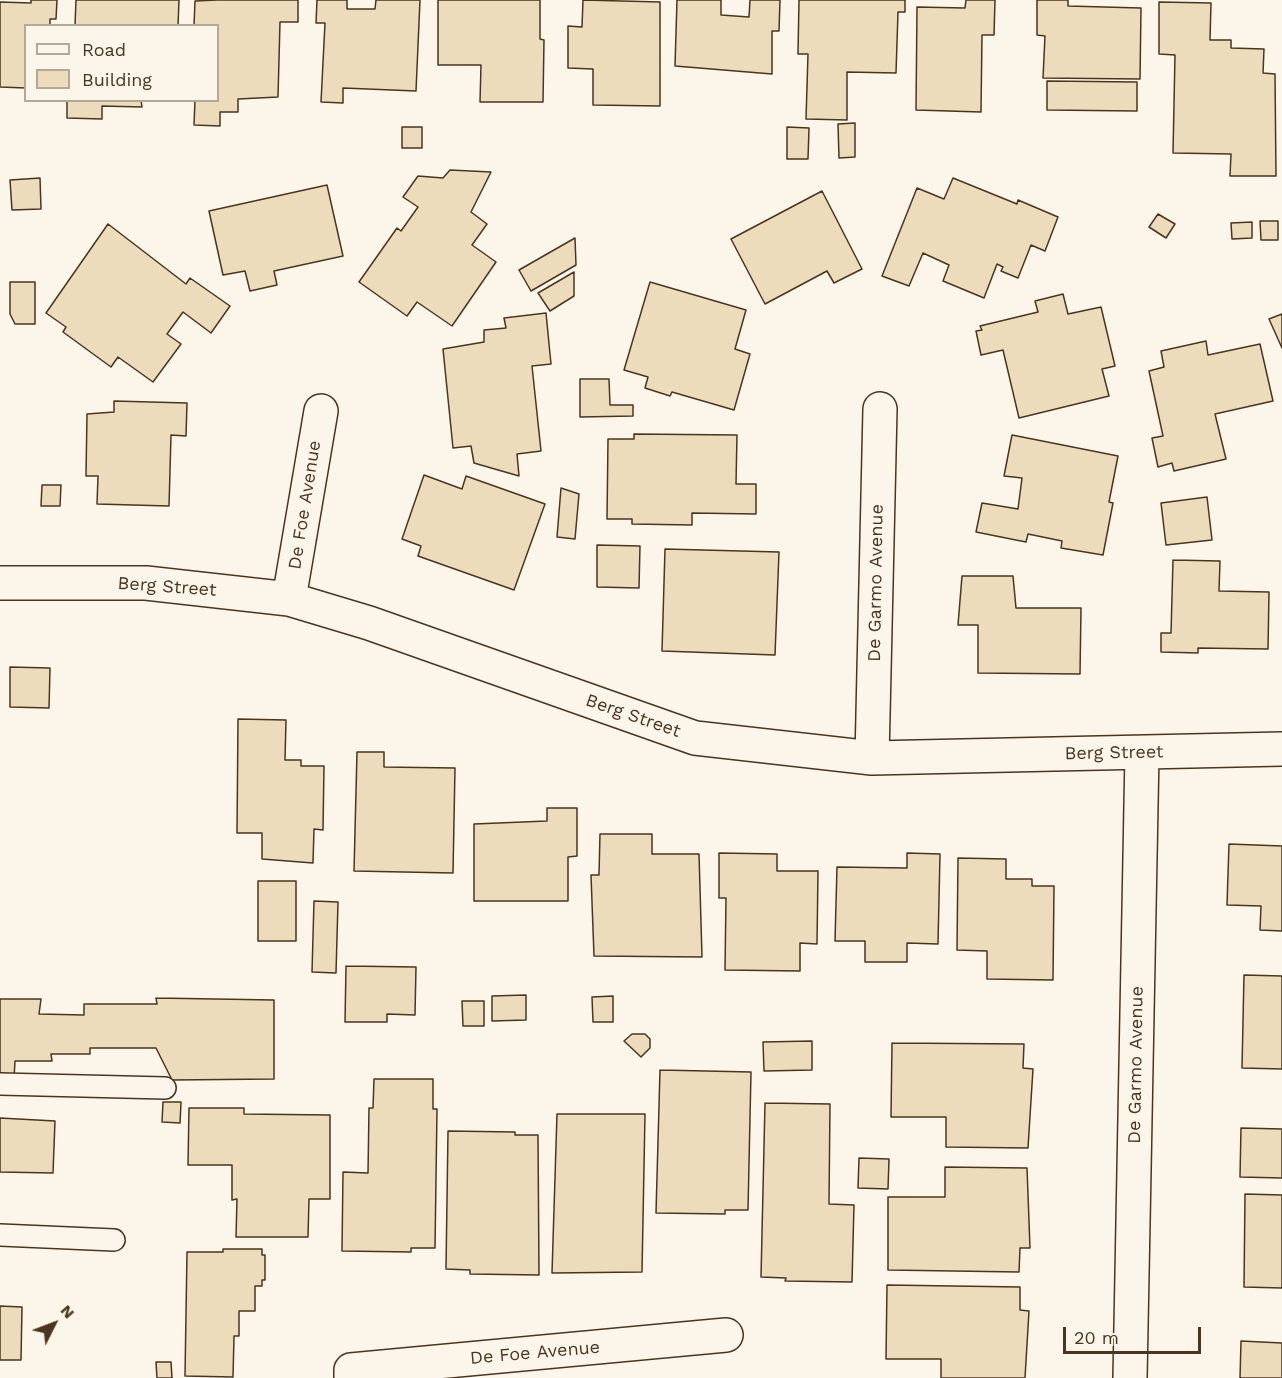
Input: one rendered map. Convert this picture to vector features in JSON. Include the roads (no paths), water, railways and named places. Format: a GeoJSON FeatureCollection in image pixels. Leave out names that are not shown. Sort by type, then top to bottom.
{"type":"FeatureCollection","features":[{"type":"Feature","properties":{"kind":"street","name":"De Garmo Avenue"},"geometry":{"type":"LineString","coordinates":[[872,758],[880,409]]}},
{"type":"Feature","properties":{"kind":"street","name":"De Foe Avenue"},"geometry":{"type":"LineString","coordinates":[[289,599],[321,411]]}},
{"type":"Feature","properties":{"kind":"street","name":"Berg Street"},"geometry":{"type":"LineString","coordinates":[[0,583],[146,583],[289,599],[369,623],[695,738],[872,758],[1282,748]]}},
{"type":"Feature","properties":{"kind":"street","name":"De Garmo Avenue"},"geometry":{"type":"LineString","coordinates":[[1130,1378],[1142,753]]}},
{"type":"Feature","properties":{"kind":"street","name":"De Foe Avenue"},"geometry":{"type":"LineString","coordinates":[[351,1378],[351,1370],[726,1335]]}},
{"type":"Feature","properties":{"kind":"lane"},"geometry":{"type":"LineString","coordinates":[[0,1084],[165,1088]]}},
{"type":"Feature","properties":{"kind":"lane"},"geometry":{"type":"LineString","coordinates":[[0,1235],[114,1240]]}}]}
